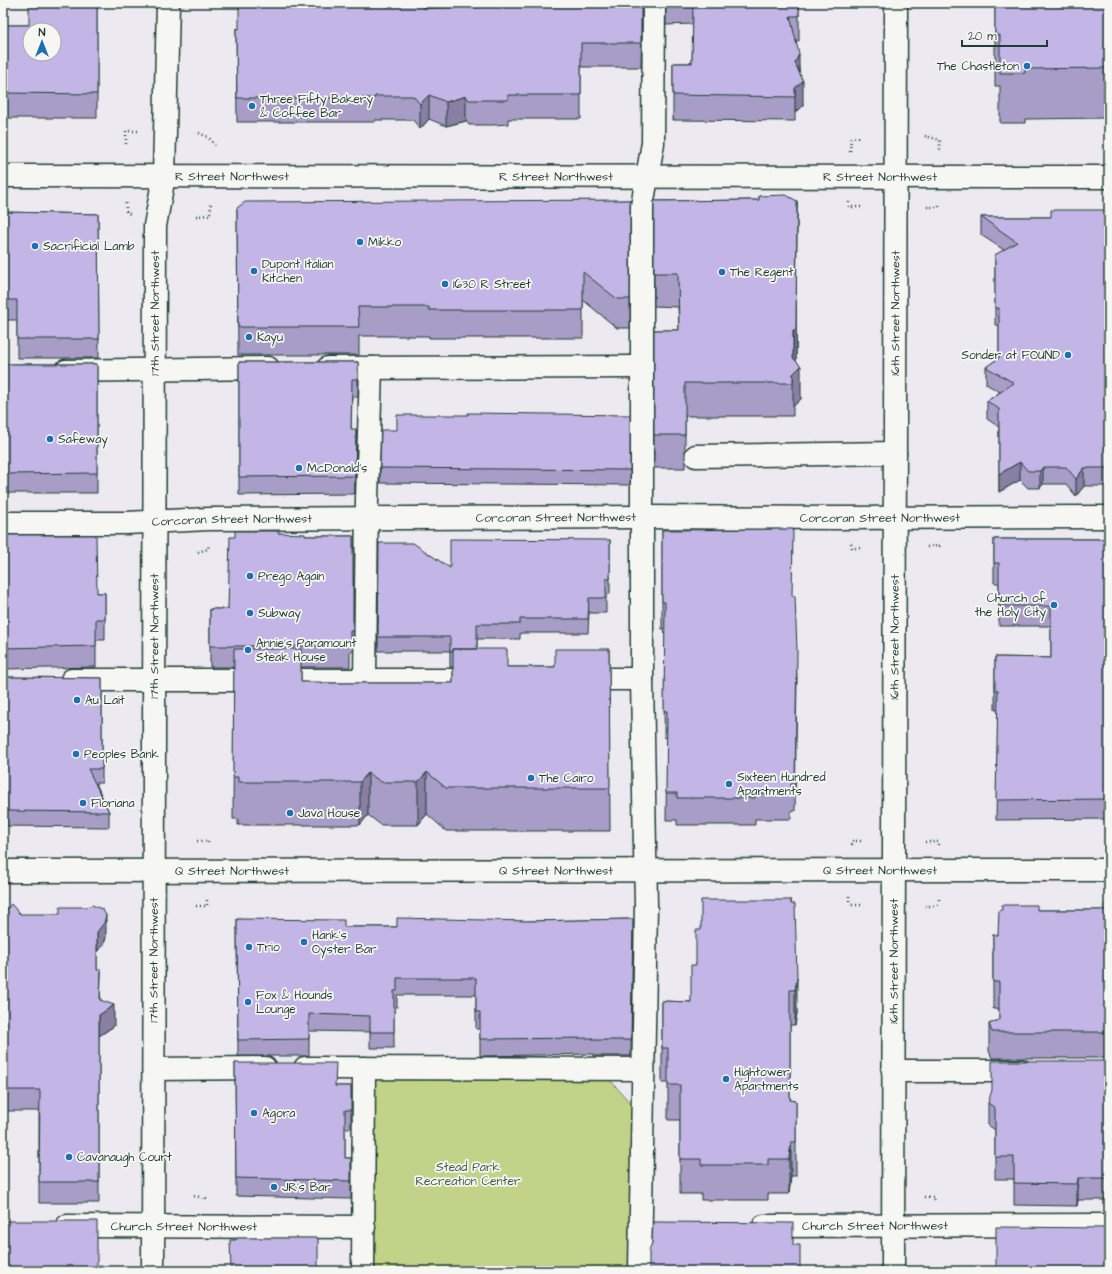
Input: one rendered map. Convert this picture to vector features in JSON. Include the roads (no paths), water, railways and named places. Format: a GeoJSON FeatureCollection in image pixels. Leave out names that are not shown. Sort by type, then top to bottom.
{"type":"FeatureCollection","features":[{"type":"Feature","properties":{"kind":"main road","name":"17th Street Northwest"},"geometry":{"type":"LineString","coordinates":[[153,1271],[155,680],[154,522],[156,497],[154,371],[156,217],[164,176],[168,3]]}},
{"type":"Feature","properties":{"kind":"main road"},"geometry":{"type":"LineString","coordinates":[[640,1271],[645,870],[642,679],[642,206],[653,143],[654,3]]}},
{"type":"Feature","properties":{"kind":"main road","name":"16th Street Northwest"},"geometry":{"type":"LineString","coordinates":[[893,1271],[896,3]]}},
{"type":"Feature","properties":{"kind":"main road","name":"R Street Northwest"},"geometry":{"type":"LineString","coordinates":[[3,176],[1109,177]]}},
{"type":"Feature","properties":{"kind":"main road"},"geometry":{"type":"LineString","coordinates":[[309,368],[641,367]]}},
{"type":"Feature","properties":{"kind":"main road"},"geometry":{"type":"LineString","coordinates":[[49,371],[154,371],[190,368],[286,368]]}},
{"type":"Feature","properties":{"kind":"main road"},"geometry":{"type":"LineString","coordinates":[[366,680],[367,518],[371,368]]}},
{"type":"Feature","properties":{"kind":"main road"},"geometry":{"type":"LineString","coordinates":[[696,456],[895,453]]}},
{"type":"Feature","properties":{"kind":"main road","name":"Corcoran Street Northwest"},"geometry":{"type":"LineString","coordinates":[[3,523],[367,518],[1109,517]]}},
{"type":"Feature","properties":{"kind":"main road"},"geometry":{"type":"LineString","coordinates":[[563,679],[642,679]]}},
{"type":"Feature","properties":{"kind":"main road"},"geometry":{"type":"LineString","coordinates":[[50,680],[500,680]]}},
{"type":"Feature","properties":{"kind":"main road","name":"Q Street Northwest"},"geometry":{"type":"LineString","coordinates":[[3,871],[1109,870]]}},
{"type":"Feature","properties":{"kind":"main road"},"geometry":{"type":"LineString","coordinates":[[363,1271],[364,1068]]}},
{"type":"Feature","properties":{"kind":"main road"},"geometry":{"type":"LineString","coordinates":[[154,1069],[642,1069]]}},
{"type":"Feature","properties":{"kind":"main road"},"geometry":{"type":"LineString","coordinates":[[893,1071],[1038,1071]]}},
{"type":"Feature","properties":{"kind":"main road","name":"Church Street Northwest"},"geometry":{"type":"LineString","coordinates":[[741,1226],[1109,1224]]}},
{"type":"Feature","properties":{"kind":"main road","name":"Church Street Northwest"},"geometry":{"type":"LineString","coordinates":[[49,1226],[364,1227]]}},
{"type":"Feature","properties":{"kind":"main road"},"geometry":{"type":"LineString","coordinates":[[641,1226],[664,1226]]}},
{"type":"Feature","properties":{"kind":"place","name":"The Chastleton"},"geometry":{"type":"Point","coordinates":[1027,66]}},
{"type":"Feature","properties":{"kind":"place","name":"Three Fifty Bakery & Coffee Bar"},"geometry":{"type":"Point","coordinates":[252,106]}},
{"type":"Feature","properties":{"kind":"place","name":"Mikko"},"geometry":{"type":"Point","coordinates":[360,242]}},
{"type":"Feature","properties":{"kind":"place","name":"Sacrificial Lamb"},"geometry":{"type":"Point","coordinates":[35,246]}},
{"type":"Feature","properties":{"kind":"place","name":"Dupont Italian Kitchen"},"geometry":{"type":"Point","coordinates":[254,271]}},
{"type":"Feature","properties":{"kind":"place","name":"The Regent"},"geometry":{"type":"Point","coordinates":[722,272]}},
{"type":"Feature","properties":{"kind":"place","name":"1630 R Street"},"geometry":{"type":"Point","coordinates":[445,284]}},
{"type":"Feature","properties":{"kind":"place","name":"Kayu"},"geometry":{"type":"Point","coordinates":[249,337]}},
{"type":"Feature","properties":{"kind":"place","name":"Sonder at FOUND"},"geometry":{"type":"Point","coordinates":[1068,355]}},
{"type":"Feature","properties":{"kind":"place","name":"Safeway"},"geometry":{"type":"Point","coordinates":[50,439]}},
{"type":"Feature","properties":{"kind":"place","name":"McDonald's"},"geometry":{"type":"Point","coordinates":[299,468]}},
{"type":"Feature","properties":{"kind":"place","name":"Prego Again"},"geometry":{"type":"Point","coordinates":[250,576]}},
{"type":"Feature","properties":{"kind":"place","name":"Church of the Holy City"},"geometry":{"type":"Point","coordinates":[1054,605]}},
{"type":"Feature","properties":{"kind":"place","name":"Subway"},"geometry":{"type":"Point","coordinates":[250,613]}},
{"type":"Feature","properties":{"kind":"place","name":"Annie's Paramount Steak House"},"geometry":{"type":"Point","coordinates":[248,650]}},
{"type":"Feature","properties":{"kind":"place","name":"Au Lait"},"geometry":{"type":"Point","coordinates":[77,700]}},
{"type":"Feature","properties":{"kind":"place","name":"Peoples Bank"},"geometry":{"type":"Point","coordinates":[76,754]}},
{"type":"Feature","properties":{"kind":"place","name":"The Cairo"},"geometry":{"type":"Point","coordinates":[531,778]}},
{"type":"Feature","properties":{"kind":"place","name":"Sixteen Hundred Apartments"},"geometry":{"type":"Point","coordinates":[729,784]}},
{"type":"Feature","properties":{"kind":"place","name":"Floriana"},"geometry":{"type":"Point","coordinates":[83,803]}},
{"type":"Feature","properties":{"kind":"place","name":"Java House"},"geometry":{"type":"Point","coordinates":[290,813]}},
{"type":"Feature","properties":{"kind":"place","name":"Hank's Oyster Bar"},"geometry":{"type":"Point","coordinates":[304,942]}},
{"type":"Feature","properties":{"kind":"place","name":"Trio"},"geometry":{"type":"Point","coordinates":[249,947]}},
{"type":"Feature","properties":{"kind":"place","name":"Fox & Hounds Lounge"},"geometry":{"type":"Point","coordinates":[248,1002]}},
{"type":"Feature","properties":{"kind":"place","name":"Hightower Apartments"},"geometry":{"type":"Point","coordinates":[726,1079]}},
{"type":"Feature","properties":{"kind":"place","name":"Agora"},"geometry":{"type":"Point","coordinates":[254,1113]}},
{"type":"Feature","properties":{"kind":"place","name":"Cavanaugh Court"},"geometry":{"type":"Point","coordinates":[69,1157]}},
{"type":"Feature","properties":{"kind":"place","name":"JR's Bar"},"geometry":{"type":"Point","coordinates":[274,1187]}},
{"type":"Feature","properties":{"kind":"park label","name":"Stead Park Recreation Center"},"geometry":{"type":"Point","coordinates":[468,1174]}}]}
